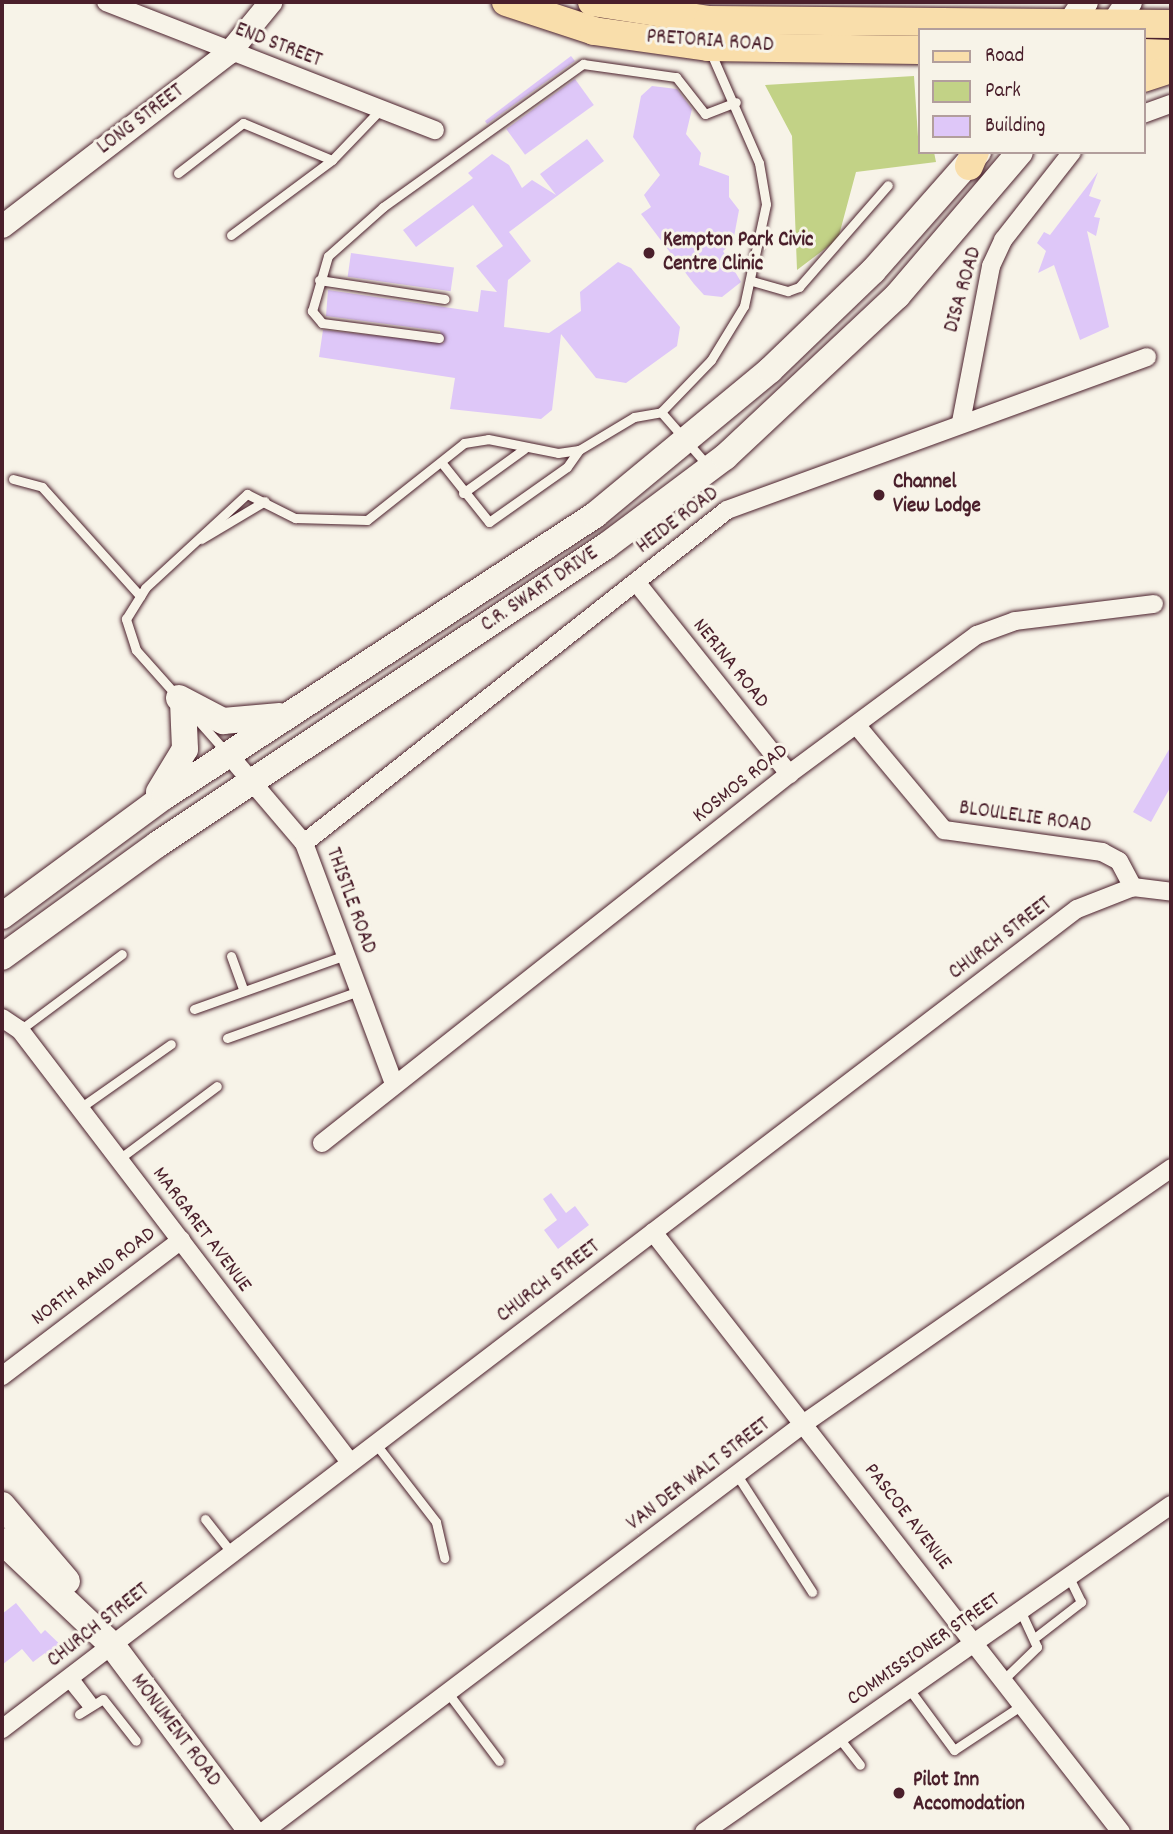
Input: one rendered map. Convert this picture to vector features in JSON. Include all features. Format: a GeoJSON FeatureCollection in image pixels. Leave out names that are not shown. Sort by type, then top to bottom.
{"type":"FeatureCollection","features":[{"type":"Feature","properties":{"kind":"main road","name":"PRETORIA ROAD"},"geometry":{"type":"LineString","coordinates":[[506,2],[594,31],[779,19],[918,36]]}},
{"type":"Feature","properties":{"kind":"main road","name":"PRETORIA ROAD"},"geometry":{"type":"LineString","coordinates":[[592,2],[650,7],[708,23],[918,36]]}},
{"type":"Feature","properties":{"kind":"main road"},"geometry":{"type":"LineString","coordinates":[[749,2],[779,19]]}},
{"type":"Feature","properties":{"kind":"main road"},"geometry":{"type":"LineString","coordinates":[[939,28],[996,2]]}},
{"type":"Feature","properties":{"kind":"main road","name":"PRETORIA ROAD"},"geometry":{"type":"LineString","coordinates":[[989,28],[1074,18],[1118,18],[1171,24]]}},
{"type":"Feature","properties":{"kind":"main road"},"geometry":{"type":"LineString","coordinates":[[1145,53],[1171,54]]}},
{"type":"Feature","properties":{"kind":"main road"},"geometry":{"type":"LineString","coordinates":[[1145,77],[1171,69]]}},
{"type":"Feature","properties":{"kind":"main road","name":"C.R. SWART DRIVE"},"geometry":{"type":"LineString","coordinates":[[2,957],[253,781],[710,468],[897,296],[1018,154]]}},
{"type":"Feature","properties":{"kind":"main road","name":"C.R. SWART DRIVE"},"geometry":{"type":"LineString","coordinates":[[2,916],[130,820],[583,523],[685,442],[816,327],[974,157]]}},
{"type":"Feature","properties":{"kind":"main road"},"geometry":{"type":"LineString","coordinates":[[181,700],[234,723],[293,714]]}},
{"type":"Feature","properties":{"kind":"main road"},"geometry":{"type":"LineString","coordinates":[[130,820],[178,768],[188,735],[181,700]]}},
{"type":"Feature","properties":{"kind":"main road","name":"MONUMENT ROAD"},"geometry":{"type":"LineString","coordinates":[[2,1505],[85,1600],[105,1637],[252,1832]]}},
{"type":"Feature","properties":{"kind":"main road","name":"MONUMENT ROAD"},"geometry":{"type":"LineString","coordinates":[[6,1553],[105,1637]]}},
{"type":"Feature","properties":{"kind":"street","name":"END STREET"},"geometry":{"type":"LineString","coordinates":[[106,2],[435,130]]}},
{"type":"Feature","properties":{"kind":"street","name":"LONG STREET"},"geometry":{"type":"LineString","coordinates":[[2,226],[229,52],[270,2]]}},
{"type":"Feature","properties":{"kind":"street"},"geometry":{"type":"LineString","coordinates":[[1145,113],[1171,104]]}},
{"type":"Feature","properties":{"kind":"street","name":"DISA ROAD"},"geometry":{"type":"LineString","coordinates":[[961,422],[991,266],[1003,240],[1070,154]]}},
{"type":"Feature","properties":{"kind":"street","name":"HEIDE ROAD"},"geometry":{"type":"LineString","coordinates":[[304,843],[636,582],[745,501],[1147,357]]}},
{"type":"Feature","properties":{"kind":"street","name":"NERINA ROAD"},"geometry":{"type":"LineString","coordinates":[[636,582],[789,774]]}},
{"type":"Feature","properties":{"kind":"street","name":"KOSMOS ROAD"},"geometry":{"type":"LineString","coordinates":[[322,1143],[789,774],[995,625],[1154,604]]}},
{"type":"Feature","properties":{"kind":"street","name":"BLOULELIE ROAD"},"geometry":{"type":"LineString","coordinates":[[857,726],[944,830],[1102,852],[1119,861],[1133,887]]}},
{"type":"Feature","properties":{"kind":"street","name":"THISTLE ROAD"},"geometry":{"type":"LineString","coordinates":[[229,755],[304,843],[394,1084]]}},
{"type":"Feature","properties":{"kind":"street"},"geometry":{"type":"LineString","coordinates":[[1133,887],[1171,892]]}},
{"type":"Feature","properties":{"kind":"street","name":"CHURCH STREET"},"geometry":{"type":"LineString","coordinates":[[3,1724],[69,1678],[105,1637],[231,1552],[1077,909],[1133,887]]}},
{"type":"Feature","properties":{"kind":"street","name":"MARGARET AVENUE"},"geometry":{"type":"LineString","coordinates":[[13,1025],[80,1108],[349,1461]]}},
{"type":"Feature","properties":{"kind":"street","name":"VAN DER WALT STREET"},"geometry":{"type":"LineString","coordinates":[[263,1832],[806,1422],[1171,1168]]}},
{"type":"Feature","properties":{"kind":"street","name":"PASCOE AVENUE"},"geometry":{"type":"LineString","coordinates":[[653,1232],[806,1422],[1121,1832]]}},
{"type":"Feature","properties":{"kind":"street","name":"NORTH RAND ROAD"},"geometry":{"type":"LineString","coordinates":[[2,1376],[181,1240]]}},
{"type":"Feature","properties":{"kind":"street","name":"COMMISSIONER STREET"},"geometry":{"type":"LineString","coordinates":[[705,1832],[1171,1506]]}},
{"type":"Feature","properties":{"kind":"lane"},"geometry":{"type":"LineString","coordinates":[[442,462],[463,493],[489,522],[567,467],[579,450],[634,416],[661,412],[730,334],[752,281],[766,204],[759,163],[708,23]]}},
{"type":"Feature","properties":{"kind":"lane"},"geometry":{"type":"LineString","coordinates":[[439,338],[322,323],[312,311],[328,256],[383,206],[583,64],[676,78],[705,114],[736,103]]}},
{"type":"Feature","properties":{"kind":"lane"},"geometry":{"type":"LineString","coordinates":[[231,234],[332,160],[380,110]]}},
{"type":"Feature","properties":{"kind":"lane"},"geometry":{"type":"LineString","coordinates":[[178,173],[243,123],[332,160]]}},
{"type":"Feature","properties":{"kind":"lane"},"geometry":{"type":"LineString","coordinates":[[752,281],[788,291],[799,287],[888,185]]}},
{"type":"Feature","properties":{"kind":"lane"},"geometry":{"type":"LineString","coordinates":[[319,280],[445,299]]}},
{"type":"Feature","properties":{"kind":"lane"},"geometry":{"type":"LineString","coordinates":[[661,412],[710,468]]}},
{"type":"Feature","properties":{"kind":"lane"},"geometry":{"type":"LineString","coordinates":[[229,755],[136,650],[127,620],[140,596],[247,494],[295,518],[367,520],[474,439],[524,449],[579,450]]}},
{"type":"Feature","properties":{"kind":"lane"},"geometry":{"type":"LineString","coordinates":[[463,493],[524,449]]}},
{"type":"Feature","properties":{"kind":"lane"},"geometry":{"type":"LineString","coordinates":[[13,479],[42,488],[140,596]]}},
{"type":"Feature","properties":{"kind":"lane"},"geometry":{"type":"LineString","coordinates":[[200,540],[265,501]]}},
{"type":"Feature","properties":{"kind":"lane"},"geometry":{"type":"LineString","coordinates":[[13,1025],[122,954]]}},
{"type":"Feature","properties":{"kind":"lane"},"geometry":{"type":"LineString","coordinates":[[194,1009],[346,955]]}},
{"type":"Feature","properties":{"kind":"lane"},"geometry":{"type":"LineString","coordinates":[[231,956],[244,991]]}},
{"type":"Feature","properties":{"kind":"lane"},"geometry":{"type":"LineString","coordinates":[[227,1038],[359,991]]}},
{"type":"Feature","properties":{"kind":"lane"},"geometry":{"type":"LineString","coordinates":[[80,1108],[171,1044]]}},
{"type":"Feature","properties":{"kind":"lane"},"geometry":{"type":"LineString","coordinates":[[119,1159],[217,1086]]}},
{"type":"Feature","properties":{"kind":"lane"},"geometry":{"type":"LineString","coordinates":[[374,1442],[436,1522],[444,1558]]}},
{"type":"Feature","properties":{"kind":"lane"},"geometry":{"type":"LineString","coordinates":[[737,1475],[812,1592]]}},
{"type":"Feature","properties":{"kind":"lane"},"geometry":{"type":"LineString","coordinates":[[205,1519],[231,1552]]}},
{"type":"Feature","properties":{"kind":"lane"},"geometry":{"type":"LineString","coordinates":[[1037,1636],[1081,1602],[1069,1577]]}},
{"type":"Feature","properties":{"kind":"lane"},"geometry":{"type":"LineString","coordinates":[[1004,1679],[1036,1651],[1037,1636],[1020,1610]]}},
{"type":"Feature","properties":{"kind":"lane"},"geometry":{"type":"LineString","coordinates":[[69,1678],[90,1705]]}},
{"type":"Feature","properties":{"kind":"lane"},"geometry":{"type":"LineString","coordinates":[[909,1689],[954,1750],[1024,1704]]}},
{"type":"Feature","properties":{"kind":"lane"},"geometry":{"type":"LineString","coordinates":[[448,1693],[499,1761]]}},
{"type":"Feature","properties":{"kind":"lane"},"geometry":{"type":"LineString","coordinates":[[79,1714],[103,1699],[136,1741]]}},
{"type":"Feature","properties":{"kind":"lane"},"geometry":{"type":"LineString","coordinates":[[839,1738],[860,1765]]}},
{"type":"Feature","properties":{"kind":"green space"},"geometry":{"type":"Polygon","coordinates":[[[914,76],[918,154],[934,154],[936,162],[856,172],[838,239],[797,270],[792,136],[765,85],[914,76]]]}},
{"type":"Feature","properties":{"kind":"building"},"geometry":{"type":"Polygon","coordinates":[[[571,56],[575,61],[487,124],[485,121],[571,56]]]}},
{"type":"Feature","properties":{"kind":"building"},"geometry":{"type":"Polygon","coordinates":[[[575,79],[594,105],[525,155],[506,129],[575,79]]]}},
{"type":"Feature","properties":{"kind":"building"},"geometry":{"type":"Polygon","coordinates":[[[652,86],[677,89],[692,109],[686,134],[701,153],[699,165],[729,176],[729,197],[739,210],[733,242],[723,251],[741,282],[722,297],[704,295],[641,214],[651,207],[644,195],[660,175],[633,137],[641,96],[652,86]]]}},
{"type":"Feature","properties":{"kind":"building"},"geometry":{"type":"Polygon","coordinates":[[[587,139],[604,161],[509,232],[531,261],[508,280],[504,327],[549,333],[581,311],[580,292],[618,262],[631,268],[680,327],[677,346],[626,383],[596,378],[561,334],[552,410],[541,419],[450,409],[455,378],[319,357],[323,330],[444,343],[440,331],[326,316],[328,290],[478,312],[481,290],[497,292],[476,266],[503,246],[473,205],[416,247],[403,230],[473,178],[468,173],[492,154],[509,165],[522,188],[532,180],[556,195],[540,174],[587,139]]]}},
{"type":"Feature","properties":{"kind":"building"},"geometry":{"type":"Polygon","coordinates":[[[1098,172],[1089,196],[1101,200],[1094,217],[1100,218],[1096,236],[1087,231],[1109,327],[1080,340],[1054,265],[1038,273],[1046,251],[1037,243],[1044,232],[1050,235],[1098,172]]]}},
{"type":"Feature","properties":{"kind":"building"},"geometry":{"type":"Polygon","coordinates":[[[351,253],[454,267],[451,291],[348,277],[351,253]]]}},
{"type":"Feature","properties":{"kind":"building"},"geometry":{"type":"Polygon","coordinates":[[[1171,746],[1171,786],[1151,822],[1133,812],[1171,746]]]}},
{"type":"Feature","properties":{"kind":"building"},"geometry":{"type":"Polygon","coordinates":[[[551,1193],[566,1213],[575,1206],[589,1225],[558,1249],[544,1230],[557,1220],[543,1199],[551,1193]]]}},
{"type":"Feature","properties":{"kind":"building"},"geometry":{"type":"Polygon","coordinates":[[[16,1603],[41,1634],[45,1630],[68,1652],[53,1664],[45,1653],[33,1662],[22,1649],[2,1665],[2,1614],[16,1603]]]}},
{"type":"Feature","properties":{"kind":"place","name":"Kempton Park Civic Centre Clinic"},"geometry":{"type":"Point","coordinates":[649,253]}},
{"type":"Feature","properties":{"kind":"place","name":"Channel View Lodge"},"geometry":{"type":"Point","coordinates":[879,495]}},
{"type":"Feature","properties":{"kind":"place","name":"Pilot Inn Accomodation"},"geometry":{"type":"Point","coordinates":[899,1793]}}]}
